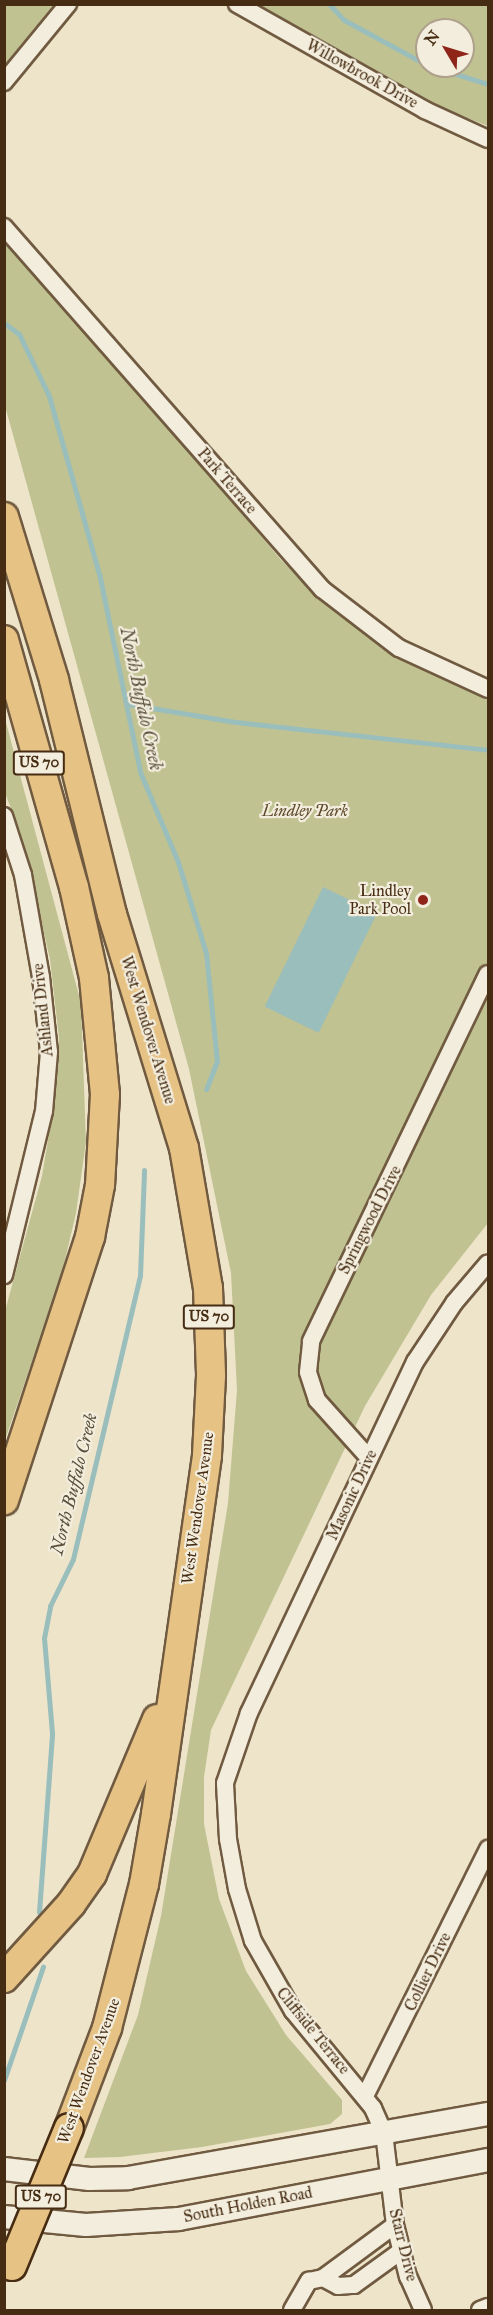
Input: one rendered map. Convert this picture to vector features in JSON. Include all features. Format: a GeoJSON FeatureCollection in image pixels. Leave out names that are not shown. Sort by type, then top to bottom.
{"type":"FeatureCollection","features":[{"type":"Feature","properties":{"kind":"highway","name":"West Wendover Avenue"},"geometry":{"type":"LineString","coordinates":[[4,517],[54,680],[112,914],[184,1148],[200,1225],[208,1288],[210,1354],[207,1456],[141,1895],[107,2028],[69,2128],[8,2274]]}},
{"type":"Feature","properties":{"kind":"highway","name":"US 70"},"geometry":{"type":"LineString","coordinates":[[4,640],[79,909],[94,978],[105,1094],[100,1185],[87,1248],[4,1500]]}},
{"type":"Feature","properties":{"kind":"highway"},"geometry":{"type":"LineString","coordinates":[[4,1978],[71,1905],[92,1874],[172,1682]]}},
{"type":"Feature","properties":{"kind":"main road"},"geometry":{"type":"LineString","coordinates":[[4,2169],[89,2179],[128,2178],[489,2114]]}},
{"type":"Feature","properties":{"kind":"main road","name":"South Holden Road"},"geometry":{"type":"LineString","coordinates":[[4,2217],[86,2225],[178,2219],[489,2160]]}},
{"type":"Feature","properties":{"kind":"street"},"geometry":{"type":"LineString","coordinates":[[4,82],[69,4]]}},
{"type":"Feature","properties":{"kind":"street","name":"Willowbrook Drive"},"geometry":{"type":"LineString","coordinates":[[237,4],[425,110],[489,139]]}},
{"type":"Feature","properties":{"kind":"street","name":"Park Terrace"},"geometry":{"type":"LineString","coordinates":[[4,226],[322,589],[399,648],[489,689]]}},
{"type":"Feature","properties":{"kind":"street","name":"Ashland Drive"},"geometry":{"type":"LineString","coordinates":[[4,816],[23,875],[41,976],[49,1052],[44,1111],[4,1275]]}},
{"type":"Feature","properties":{"kind":"street","name":"Springwood Drive"},"geometry":{"type":"LineString","coordinates":[[369,1458],[317,1400],[308,1372],[311,1341],[489,974]]}},
{"type":"Feature","properties":{"kind":"street","name":"Masonic Drive"},"geometry":{"type":"LineString","coordinates":[[237,1740],[416,1362],[454,1303],[489,1263]]}},
{"type":"Feature","properties":{"kind":"street","name":"Cliffside Terrace"},"geometry":{"type":"LineString","coordinates":[[237,1740],[225,1783],[228,1839],[237,1889],[253,1941],[293,2011],[366,2094],[384,2133],[390,2178]]}},
{"type":"Feature","properties":{"kind":"street","name":"Collier Drive"},"geometry":{"type":"LineString","coordinates":[[366,2094],[489,1849]]}},
{"type":"Feature","properties":{"kind":"street","name":"Starr Drive"},"geometry":{"type":"LineString","coordinates":[[390,2178],[395,2225],[401,2251],[423,2310]]}},
{"type":"Feature","properties":{"kind":"street"},"geometry":{"type":"LineString","coordinates":[[292,2310],[301,2289],[309,2281],[323,2278],[343,2265],[395,2225]]}},
{"type":"Feature","properties":{"kind":"street"},"geometry":{"type":"LineString","coordinates":[[323,2278],[338,2286],[354,2285],[401,2251]]}},
{"type":"Feature","properties":{"kind":"street"},"geometry":{"type":"LineString","coordinates":[[343,2265],[354,2285]]}},
{"type":"Feature","properties":{"kind":"street"},"geometry":{"type":"LineString","coordinates":[[480,2310],[489,2307]]}},
{"type":"Feature","properties":{"kind":"green space"},"geometry":{"type":"Polygon","coordinates":[[[4,5],[53,5],[5,64],[4,5]]]}},
{"type":"Feature","properties":{"kind":"green space"},"geometry":{"type":"Polygon","coordinates":[[[260,5],[488,5],[488,126],[449,111],[260,5]]]}},
{"type":"Feature","properties":{"kind":"green space","name":"Lindley Park"},"geometry":{"type":"Polygon","coordinates":[[[4,242],[103,348],[281,560],[337,614],[392,652],[488,695],[488,1223],[431,1295],[365,1406],[211,1730],[204,1777],[204,1824],[219,1899],[246,1971],[286,2035],[342,2100],[342,2114],[330,2124],[202,2147],[120,2157],[84,2158],[138,2015],[161,1916],[228,1503],[237,1390],[231,1273],[189,1069],[5,406],[4,242]]]}},
{"type":"Feature","properties":{"kind":"green space"},"geometry":{"type":"Polygon","coordinates":[[[4,715],[81,1003],[86,1142],[76,1213],[61,1277],[5,1440],[5,1311],[42,1176],[55,1098],[59,1038],[50,959],[20,831],[5,793],[4,715]]]}},
{"type":"Feature","properties":{"kind":"water"},"geometry":{"type":"Polygon","coordinates":[[[323,887],[377,913],[319,1033],[265,1007],[323,887]]]}},
{"type":"Feature","properties":{"kind":"waterway"},"geometry":{"type":"LineString","coordinates":[[329,4],[344,20],[415,58]]}},
{"type":"Feature","properties":{"kind":"waterway"},"geometry":{"type":"LineString","coordinates":[[469,78],[488,84]]}},
{"type":"Feature","properties":{"kind":"waterway","name":"North Buffalo Creek"},"geometry":{"type":"LineString","coordinates":[[4,323],[19,334],[49,396],[100,578],[140,772],[178,862],[206,953],[217,1061],[206,1089]]}},
{"type":"Feature","properties":{"kind":"waterway"},"geometry":{"type":"LineString","coordinates":[[128,704],[236,722],[488,750]]}},
{"type":"Feature","properties":{"kind":"waterway","name":"North Buffalo Creek"},"geometry":{"type":"LineString","coordinates":[[39,1912],[52,1733],[44,1638],[50,1606],[73,1559],[140,1276],[144,1170]]}},
{"type":"Feature","properties":{"kind":"waterway","name":"North Buffalo Creek"},"geometry":{"type":"LineString","coordinates":[[4,2080],[43,1967]]}},
{"type":"Feature","properties":{"kind":"place","name":"Lindley Park Pool"},"geometry":{"type":"Point","coordinates":[423,900]}}]}
